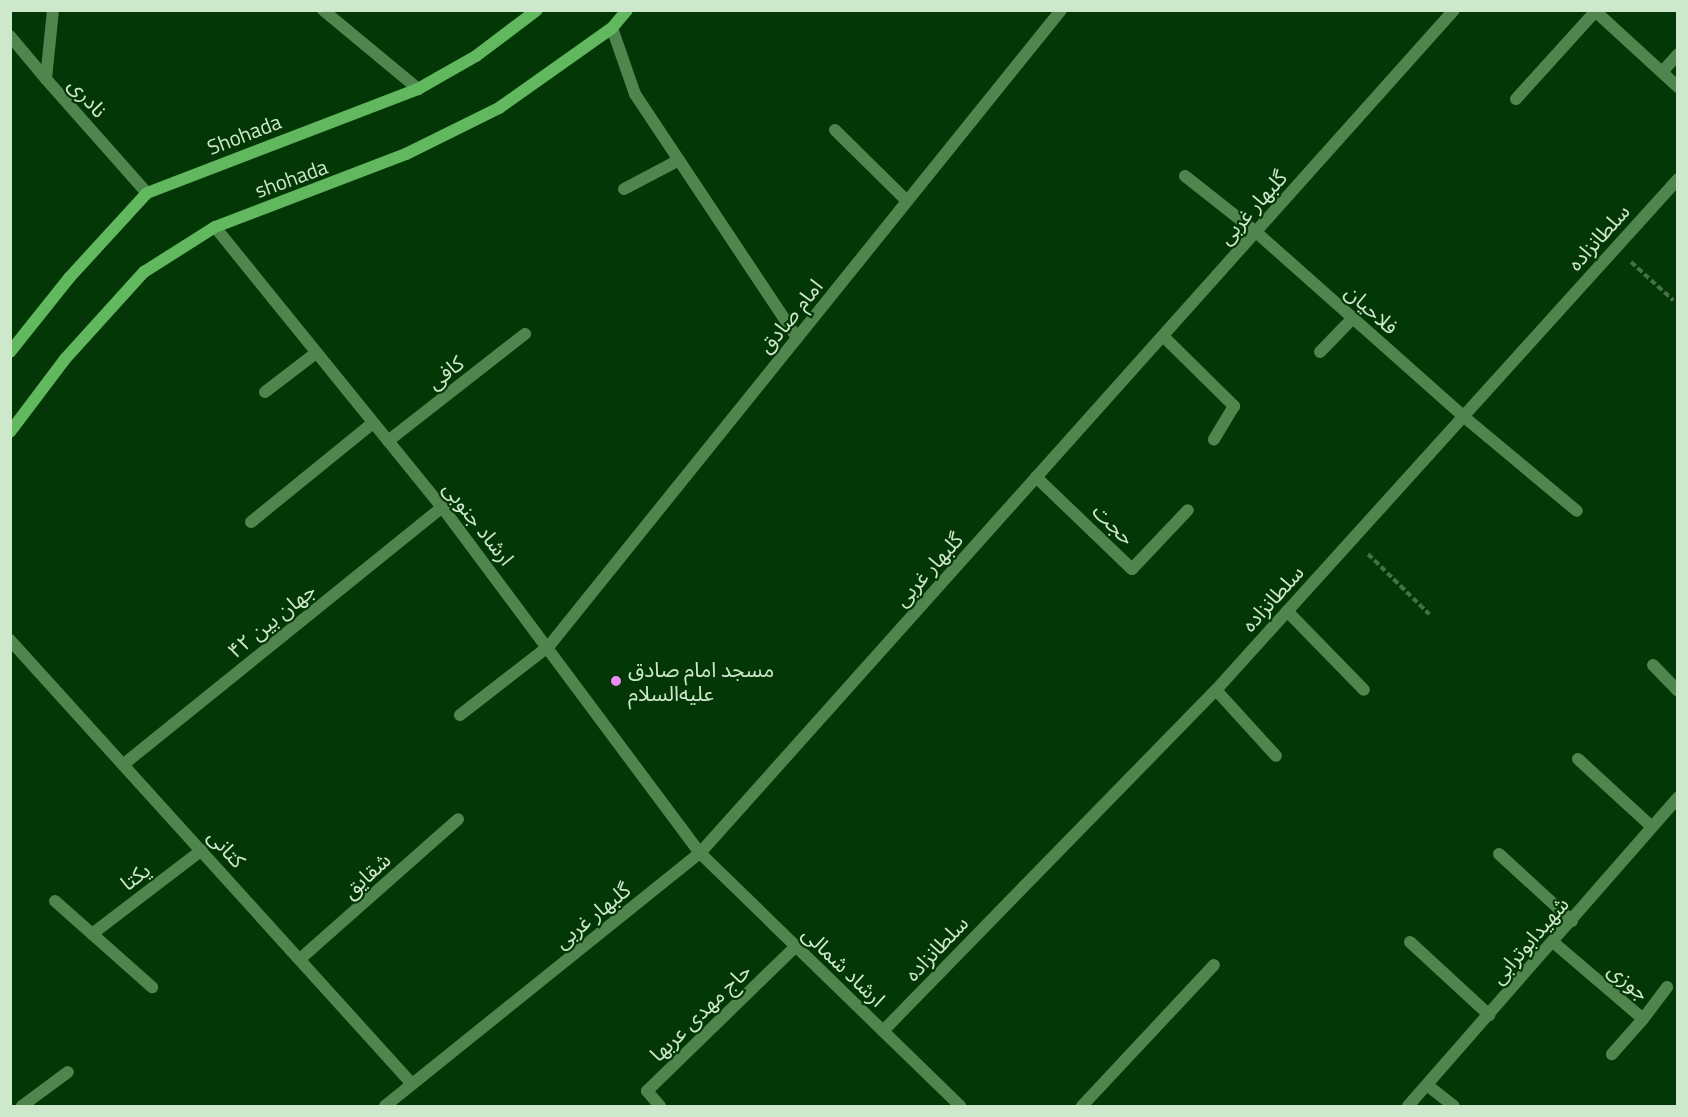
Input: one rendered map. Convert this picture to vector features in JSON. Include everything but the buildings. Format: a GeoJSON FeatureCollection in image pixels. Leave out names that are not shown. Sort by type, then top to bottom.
{"type":"FeatureCollection","features":[{"type":"Feature","properties":{"kind":"main road","name":"Shohada"},"geometry":{"type":"LineString","coordinates":[[10,352],[69,278],[147,193],[418,89],[476,57],[537,10]]}},
{"type":"Feature","properties":{"kind":"main road","name":"shohada"},"geometry":{"type":"LineString","coordinates":[[10,432],[65,359],[144,272],[215,227],[396,158],[499,108],[612,28],[627,10]]}},
{"type":"Feature","properties":{"kind":"street","name":"نادری"},"geometry":{"type":"LineString","coordinates":[[53,10],[46,79],[147,193]]}},
{"type":"Feature","properties":{"kind":"street"},"geometry":{"type":"LineString","coordinates":[[323,10],[418,89]]}},
{"type":"Feature","properties":{"kind":"street","name":"امام صادق"},"geometry":{"type":"LineString","coordinates":[[460,715],[549,646],[1061,10]]}},
{"type":"Feature","properties":{"kind":"street","name":"گلبهار غربی"},"geometry":{"type":"LineString","coordinates":[[386,1106],[700,853],[1454,10]]}},
{"type":"Feature","properties":{"kind":"street"},"geometry":{"type":"LineString","coordinates":[[1516,99],[1595,11],[1677,87]]}},
{"type":"Feature","properties":{"kind":"street"},"geometry":{"type":"LineString","coordinates":[[612,28],[635,94],[797,338]]}},
{"type":"Feature","properties":{"kind":"street"},"geometry":{"type":"LineString","coordinates":[[10,36],[46,79]]}},
{"type":"Feature","properties":{"kind":"street"},"geometry":{"type":"LineString","coordinates":[[1662,72],[1677,54]]}},
{"type":"Feature","properties":{"kind":"street"},"geometry":{"type":"LineString","coordinates":[[835,130],[906,200]]}},
{"type":"Feature","properties":{"kind":"street"},"geometry":{"type":"LineString","coordinates":[[624,189],[679,160]]}},
{"type":"Feature","properties":{"kind":"street","name":"فلاحیان"},"geometry":{"type":"LineString","coordinates":[[1185,176],[1256,232],[1463,416],[1577,511]]}},
{"type":"Feature","properties":{"kind":"street","name":"سلطانزاده"},"geometry":{"type":"LineString","coordinates":[[883,1031],[1216,690],[1677,179]]}},
{"type":"Feature","properties":{"kind":"street","name":"ارشاد جنوبی"},"geometry":{"type":"LineString","coordinates":[[215,227],[442,507],[549,646],[700,853]]}},
{"type":"Feature","properties":{"kind":"street"},"geometry":{"type":"LineString","coordinates":[[1320,352],[1353,318]]}},
{"type":"Feature","properties":{"kind":"street","name":"کافی"},"geometry":{"type":"LineString","coordinates":[[388,441],[525,334]]}},
{"type":"Feature","properties":{"kind":"street"},"geometry":{"type":"LineString","coordinates":[[1162,336],[1234,406],[1214,439]]}},
{"type":"Feature","properties":{"kind":"street"},"geometry":{"type":"LineString","coordinates":[[265,392],[316,353]]}},
{"type":"Feature","properties":{"kind":"street"},"geometry":{"type":"LineString","coordinates":[[251,522],[373,423]]}},
{"type":"Feature","properties":{"kind":"street","name":"حجت"},"geometry":{"type":"LineString","coordinates":[[1036,477],[1132,569],[1188,510]]}},
{"type":"Feature","properties":{"kind":"street","name":"جهان بین ۴۲"},"geometry":{"type":"LineString","coordinates":[[124,764],[442,507]]}},
{"type":"Feature","properties":{"kind":"street"},"geometry":{"type":"LineString","coordinates":[[1287,611],[1364,690]]}},
{"type":"Feature","properties":{"kind":"street","name":"کتانی"},"geometry":{"type":"LineString","coordinates":[[13,647],[202,849],[412,1084]]}},
{"type":"Feature","properties":{"kind":"street"},"geometry":{"type":"LineString","coordinates":[[1653,665],[1677,691]]}},
{"type":"Feature","properties":{"kind":"street"},"geometry":{"type":"LineString","coordinates":[[1216,690],[1276,756]]}},
{"type":"Feature","properties":{"kind":"street"},"geometry":{"type":"LineString","coordinates":[[1578,759],[1652,827]]}},
{"type":"Feature","properties":{"kind":"street","name":"شهیدابوترابی"},"geometry":{"type":"LineString","coordinates":[[1408,1107],[1677,798]]}},
{"type":"Feature","properties":{"kind":"street","name":"شقایق"},"geometry":{"type":"LineString","coordinates":[[300,959],[458,819]]}},
{"type":"Feature","properties":{"kind":"street","name":"یکتا"},"geometry":{"type":"LineString","coordinates":[[92,934],[202,849]]}},
{"type":"Feature","properties":{"kind":"street","name":"ارشاد شمالی"},"geometry":{"type":"LineString","coordinates":[[700,853],[960,1107]]}},
{"type":"Feature","properties":{"kind":"street"},"geometry":{"type":"LineString","coordinates":[[1499,854],[1572,921]]}},
{"type":"Feature","properties":{"kind":"street"},"geometry":{"type":"LineString","coordinates":[[56,901],[152,987]]}},
{"type":"Feature","properties":{"kind":"street"},"geometry":{"type":"LineString","coordinates":[[1410,942],[1489,1015]]}},
{"type":"Feature","properties":{"kind":"street","name":"جوزی"},"geometry":{"type":"LineString","coordinates":[[1553,942],[1643,1019],[1612,1054]]}},
{"type":"Feature","properties":{"kind":"street","name":"حاج مهدی عربها"},"geometry":{"type":"LineString","coordinates":[[660,1107],[646,1091],[796,946]]}},
{"type":"Feature","properties":{"kind":"street"},"geometry":{"type":"LineString","coordinates":[[1082,1107],[1214,964]]}},
{"type":"Feature","properties":{"kind":"street"},"geometry":{"type":"LineString","coordinates":[[1643,1019],[1667,987]]}},
{"type":"Feature","properties":{"kind":"street"},"geometry":{"type":"LineString","coordinates":[[22,1107],[68,1072]]}},
{"type":"Feature","properties":{"kind":"street"},"geometry":{"type":"LineString","coordinates":[[1427,1085],[1454,1107]]}},
{"type":"Feature","properties":{"kind":"path"},"geometry":{"type":"LineString","coordinates":[[1615,247],[1673,300]]}},
{"type":"Feature","properties":{"kind":"path"},"geometry":{"type":"LineString","coordinates":[[1353,538],[1428,614]]}},
{"type":"Feature","properties":{"kind":"place","name":"مسجد امام صادق علیه‌السلام"},"geometry":{"type":"Point","coordinates":[616,681]}}]}
